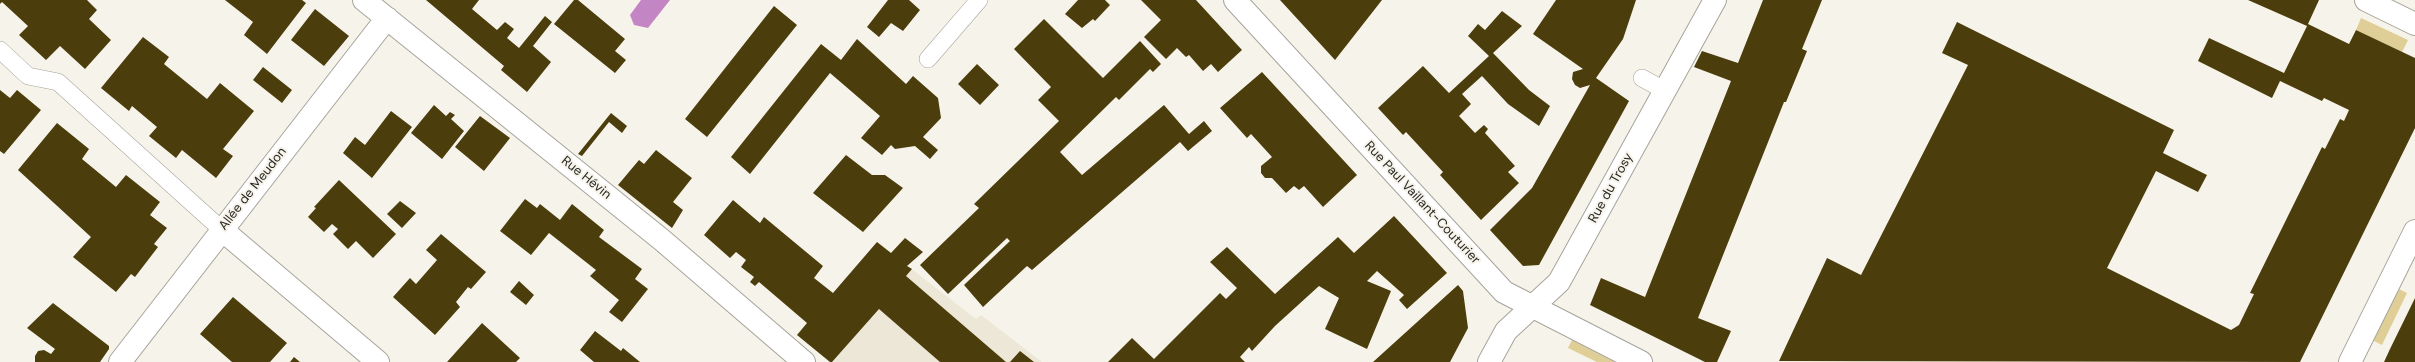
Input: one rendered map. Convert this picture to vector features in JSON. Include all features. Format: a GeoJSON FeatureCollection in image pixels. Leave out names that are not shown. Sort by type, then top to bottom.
{"type":"FeatureCollection","features":[{"type":"Feature","properties":{"kind":"street","name":"Rue Hévin"},"geometry":{"type":"LineString","coordinates":[[364,0],[662,240],[804,362]]}},
{"type":"Feature","properties":{"kind":"street","name":"Rue Paul Vaillant-Couturier"},"geometry":{"type":"LineString","coordinates":[[1235,0],[1504,292],[1642,362]]}},
{"type":"Feature","properties":{"kind":"street","name":"Rue du Trosy"},"geometry":{"type":"LineString","coordinates":[[1489,362],[1506,331],[1531,306],[1559,282],[1715,0]]}},
{"type":"Feature","properties":{"kind":"street"},"geometry":{"type":"LineString","coordinates":[[2366,0],[2415,24]]}},
{"type":"Feature","properties":{"kind":"street","name":"Allée de Meudon"},"geometry":{"type":"LineString","coordinates":[[124,358],[221,229],[387,18]]}},
{"type":"Feature","properties":{"kind":"street"},"geometry":{"type":"LineString","coordinates":[[221,229],[378,362]]}},
{"type":"Feature","properties":{"kind":"street"},"geometry":{"type":"LineString","coordinates":[[2350,362],[2415,231]]}},
{"type":"Feature","properties":{"kind":"lane"},"geometry":{"type":"LineString","coordinates":[[928,59],[980,0]]}},
{"type":"Feature","properties":{"kind":"lane"},"geometry":{"type":"LineString","coordinates":[[0,50],[28,76],[58,82],[221,229]]}},
{"type":"Feature","properties":{"kind":"lane"},"geometry":{"type":"LineString","coordinates":[[1642,78],[1664,90]]}},
{"type":"Feature","properties":{"kind":"shaded area"},"geometry":{"type":"Polygon","coordinates":[[[641,0],[670,0],[648,28],[634,25],[630,15],[641,0]]]}},
{"type":"Feature","properties":{"kind":"shaded area"},"geometry":{"type":"Polygon","coordinates":[[[2361,18],[2408,40],[2402,52],[2356,30],[2361,18]]]}},
{"type":"Feature","properties":{"kind":"shaded area"},"geometry":{"type":"Polygon","coordinates":[[[877,242],[976,319],[981,315],[1042,362],[830,362],[797,335],[877,242]]]}},
{"type":"Feature","properties":{"kind":"shaded area"},"geometry":{"type":"Polygon","coordinates":[[[2397,288],[2407,293],[2382,345],[2372,340],[2397,288]]]}},
{"type":"Feature","properties":{"kind":"shaded area"},"geometry":{"type":"Polygon","coordinates":[[[1572,340],[1615,362],[1597,362],[1568,348],[1572,340]]]}},
{"type":"Feature","properties":{"kind":"building"},"geometry":{"type":"Polygon","coordinates":[[[0,0],[87,0],[97,10],[89,19],[111,40],[85,69],[60,46],[46,60],[19,35],[28,26],[2,2],[0,4],[0,0]]]}},
{"type":"Feature","properties":{"kind":"building"},"geometry":{"type":"Polygon","coordinates":[[[225,0],[302,0],[306,3],[267,54],[244,35],[253,22],[225,0]]]}},
{"type":"Feature","properties":{"kind":"building"},"geometry":{"type":"Polygon","coordinates":[[[426,0],[479,0],[472,9],[497,30],[505,22],[514,29],[507,38],[519,48],[545,16],[552,22],[533,46],[551,62],[527,92],[501,70],[504,66],[426,0]]]}},
{"type":"Feature","properties":{"kind":"building"},"geometry":{"type":"Polygon","coordinates":[[[574,0],[578,0],[625,39],[615,51],[626,60],[615,73],[554,24],[574,0]]]}},
{"type":"Feature","properties":{"kind":"building"},"geometry":{"type":"Polygon","coordinates":[[[888,0],[909,0],[920,10],[903,31],[891,23],[879,37],[867,27],[888,0]]]}},
{"type":"Feature","properties":{"kind":"building"},"geometry":{"type":"Polygon","coordinates":[[[1078,0],[1105,0],[1110,5],[1095,21],[1093,19],[1082,28],[1065,14],[1078,0]]]}},
{"type":"Feature","properties":{"kind":"building"},"geometry":{"type":"Polygon","coordinates":[[[1141,0],[1196,0],[1242,50],[1218,72],[1211,64],[1203,71],[1189,55],[1186,57],[1177,48],[1166,59],[1144,37],[1161,20],[1141,0]]]}},
{"type":"Feature","properties":{"kind":"building"},"geometry":{"type":"Polygon","coordinates":[[[1280,0],[1382,0],[1335,60],[1280,0]]]}},
{"type":"Feature","properties":{"kind":"building"},"geometry":{"type":"Polygon","coordinates":[[[1556,0],[1636,0],[1623,39],[1596,78],[1629,101],[1539,265],[1523,266],[1490,230],[1532,188],[1590,85],[1580,88],[1575,85],[1572,79],[1573,72],[1583,69],[1533,34],[1556,0]]]}},
{"type":"Feature","properties":{"kind":"building"},"geometry":{"type":"Polygon","coordinates":[[[1763,0],[1822,0],[1802,49],[1807,51],[1786,102],[1784,102],[1698,318],[1731,331],[1717,362],[1705,362],[1590,305],[1601,278],[1645,297],[1731,81],[1694,67],[1702,51],[1738,63],[1763,0]]]}},
{"type":"Feature","properties":{"kind":"building"},"geometry":{"type":"Polygon","coordinates":[[[2248,0],[2319,0],[2308,24],[2349,44],[2356,30],[2415,58],[2415,128],[2300,362],[1779,361],[1827,258],[1861,275],[1968,65],[1942,53],[1957,22],[2174,130],[2163,153],[2207,175],[2198,192],[2156,171],[2107,268],[2231,330],[2239,325],[2254,294],[2250,293],[2322,147],[2325,149],[2340,119],[2344,121],[2349,110],[2324,98],[2322,101],[2280,81],[2272,98],[2198,61],[2209,38],[2284,73],[2307,26],[2248,0]]]}},
{"type":"Feature","properties":{"kind":"building"},"geometry":{"type":"Polygon","coordinates":[[[774,6],[797,25],[707,137],[685,119],[774,6]]]}},
{"type":"Feature","properties":{"kind":"building"},"geometry":{"type":"Polygon","coordinates":[[[315,9],[349,36],[324,66],[291,40],[315,9]]]}},
{"type":"Feature","properties":{"kind":"building"},"geometry":{"type":"Polygon","coordinates":[[[1502,11],[1522,26],[1493,53],[1529,90],[1550,106],[1539,126],[1508,104],[1482,76],[1462,94],[1471,104],[1459,116],[1475,133],[1484,125],[1488,129],[1485,133],[1515,166],[1508,172],[1519,183],[1481,220],[1440,175],[1443,172],[1406,132],[1403,135],[1378,108],[1423,66],[1449,93],[1489,56],[1468,36],[1478,24],[1485,30],[1502,11]]]}},
{"type":"Feature","properties":{"kind":"building"},"geometry":{"type":"Polygon","coordinates":[[[1044,19],[1103,78],[1140,41],[1161,64],[1153,72],[1150,69],[1119,100],[1116,97],[1060,152],[1082,175],[1164,105],[1189,134],[1204,121],[1212,131],[1188,151],[1180,142],[1032,270],[1027,266],[983,307],[964,285],[1010,241],[1007,238],[948,294],[920,265],[979,208],[974,204],[1059,121],[1038,100],[1051,87],[1014,49],[1044,19]]]}},
{"type":"Feature","properties":{"kind":"building"},"geometry":{"type":"Polygon","coordinates":[[[143,37],[169,57],[164,64],[207,99],[220,83],[254,111],[223,149],[233,156],[216,178],[182,150],[176,158],[149,136],[157,127],[132,106],[129,111],[101,88],[143,37]]]}},
{"type":"Feature","properties":{"kind":"building"},"geometry":{"type":"Polygon","coordinates":[[[857,39],[906,84],[913,76],[938,98],[941,118],[923,137],[938,150],[930,159],[915,146],[895,149],[891,145],[882,155],[861,138],[880,116],[830,73],[750,174],[731,157],[821,44],[841,60],[857,39]]]}},
{"type":"Feature","properties":{"kind":"building"},"geometry":{"type":"Polygon","coordinates":[[[977,64],[999,85],[980,105],[958,84],[977,64]]]}},
{"type":"Feature","properties":{"kind":"building"},"geometry":{"type":"Polygon","coordinates":[[[263,67],[292,90],[282,103],[253,80],[263,67]]]}},
{"type":"Feature","properties":{"kind":"building"},"geometry":{"type":"Polygon","coordinates":[[[1262,72],[1357,175],[1323,207],[1304,186],[1299,190],[1294,186],[1286,193],[1272,178],[1265,178],[1261,173],[1261,166],[1272,157],[1251,134],[1247,138],[1220,108],[1262,72]]]}},
{"type":"Feature","properties":{"kind":"building"},"geometry":{"type":"Polygon","coordinates":[[[0,90],[10,98],[17,90],[41,110],[4,154],[0,151],[0,90]]]}},
{"type":"Feature","properties":{"kind":"building"},"geometry":{"type":"Polygon","coordinates":[[[434,105],[446,116],[450,112],[455,115],[451,119],[464,131],[442,159],[411,133],[434,105]]]}},
{"type":"Feature","properties":{"kind":"building"},"geometry":{"type":"Polygon","coordinates":[[[391,111],[412,127],[372,178],[343,153],[355,137],[365,145],[391,111]]]}},
{"type":"Feature","properties":{"kind":"building"},"geometry":{"type":"Polygon","coordinates":[[[611,113],[627,126],[622,133],[609,122],[582,156],[578,154],[611,113]]]}},
{"type":"Feature","properties":{"kind":"building"},"geometry":{"type":"Polygon","coordinates":[[[480,116],[510,138],[484,171],[455,147],[480,116]]]}},
{"type":"Feature","properties":{"kind":"building"},"geometry":{"type":"Polygon","coordinates":[[[57,123],[89,149],[82,159],[116,187],[126,175],[160,202],[150,215],[167,228],[154,244],[158,247],[135,277],[131,274],[116,292],[73,257],[91,237],[18,170],[57,123]]]}},
{"type":"Feature","properties":{"kind":"building"},"geometry":{"type":"Polygon","coordinates":[[[656,150],[692,178],[673,202],[683,210],[672,228],[618,185],[639,160],[644,164],[656,150]]]}},
{"type":"Feature","properties":{"kind":"building"},"geometry":{"type":"Polygon","coordinates":[[[846,155],[872,175],[885,175],[903,188],[863,232],[813,193],[846,155]]]}},
{"type":"Feature","properties":{"kind":"building"},"geometry":{"type":"Polygon","coordinates":[[[339,180],[396,234],[373,258],[356,241],[348,249],[333,234],[338,229],[332,224],[324,232],[308,217],[316,208],[314,207],[339,180]]]}},
{"type":"Feature","properties":{"kind":"building"},"geometry":{"type":"Polygon","coordinates":[[[525,199],[537,208],[540,204],[560,220],[572,204],[604,230],[599,237],[642,269],[635,279],[648,289],[622,322],[609,312],[619,300],[590,276],[596,270],[549,233],[531,255],[500,231],[525,199]]]}},
{"type":"Feature","properties":{"kind":"building"},"geometry":{"type":"Polygon","coordinates":[[[733,200],[760,223],[764,217],[823,266],[814,278],[833,293],[877,242],[891,253],[905,238],[923,252],[907,266],[912,269],[906,276],[1006,362],[940,362],[879,309],[832,362],[830,362],[797,335],[807,323],[759,282],[755,286],[750,282],[754,277],[741,267],[746,260],[736,252],[730,258],[704,235],[733,200]]]}},
{"type":"Feature","properties":{"kind":"building"},"geometry":{"type":"Polygon","coordinates":[[[400,201],[416,213],[402,228],[387,214],[400,201]]]}},
{"type":"Feature","properties":{"kind":"building"},"geometry":{"type":"Polygon","coordinates":[[[1394,216],[1447,273],[1407,309],[1399,300],[1404,295],[1377,271],[1367,281],[1391,291],[1367,349],[1325,329],[1339,298],[1319,286],[1275,326],[1252,351],[1249,347],[1240,357],[1245,362],[1108,362],[1132,338],[1154,359],[1220,293],[1226,299],[1237,288],[1210,262],[1227,247],[1275,294],[1338,237],[1354,253],[1394,216]]]}},
{"type":"Feature","properties":{"kind":"building"},"geometry":{"type":"Polygon","coordinates":[[[441,234],[486,272],[471,289],[468,287],[456,302],[460,307],[435,335],[393,297],[410,278],[416,284],[437,260],[426,250],[441,234]]]}},
{"type":"Feature","properties":{"kind":"building"},"geometry":{"type":"Polygon","coordinates":[[[519,281],[534,295],[526,305],[510,292],[519,281]]]}},
{"type":"Feature","properties":{"kind":"building"},"geometry":{"type":"Polygon","coordinates":[[[1458,285],[1463,291],[1468,328],[1450,362],[1373,362],[1458,285]]]}},
{"type":"Feature","properties":{"kind":"building"},"geometry":{"type":"Polygon","coordinates":[[[233,297],[287,343],[270,362],[232,362],[200,334],[233,297]]]}},
{"type":"Feature","properties":{"kind":"building"},"geometry":{"type":"Polygon","coordinates":[[[2415,298],[2415,362],[2384,362],[2390,349],[2415,298]]]}},
{"type":"Feature","properties":{"kind":"building"},"geometry":{"type":"Polygon","coordinates":[[[53,303],[109,346],[109,349],[100,362],[35,362],[35,356],[38,351],[44,350],[51,354],[55,349],[27,328],[53,303]]]}},
{"type":"Feature","properties":{"kind":"building"},"geometry":{"type":"Polygon","coordinates":[[[482,323],[520,358],[516,362],[447,362],[482,323]]]}},
{"type":"Feature","properties":{"kind":"building"},"geometry":{"type":"Polygon","coordinates":[[[595,331],[621,351],[623,348],[640,362],[594,362],[580,350],[595,331]]]}},
{"type":"Feature","properties":{"kind":"building"},"geometry":{"type":"Polygon","coordinates":[[[1020,351],[1034,362],[1010,362],[1020,351]]]}},
{"type":"Feature","properties":{"kind":"building"},"geometry":{"type":"Polygon","coordinates":[[[294,357],[300,362],[290,362],[294,357]]]}}]}
